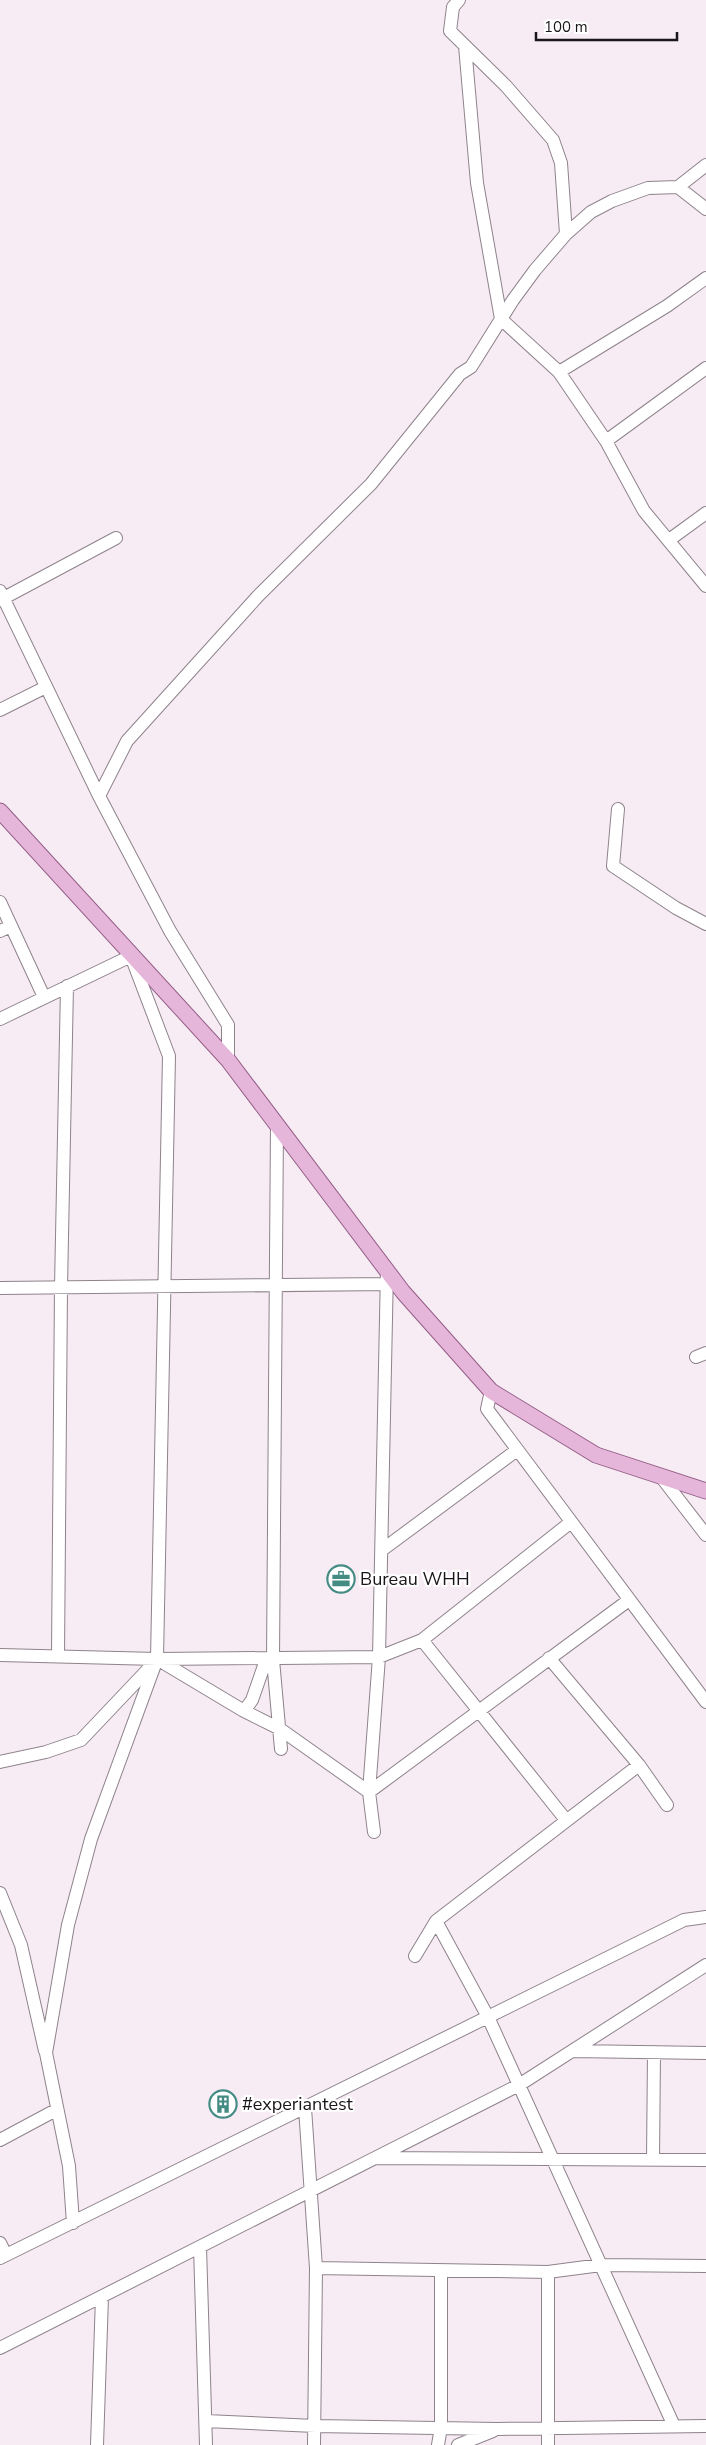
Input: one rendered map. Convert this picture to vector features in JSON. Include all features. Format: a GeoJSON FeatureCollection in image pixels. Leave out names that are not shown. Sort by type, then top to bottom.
{"type":"FeatureCollection","features":[{"type":"Feature","properties":{"kind":"main road"},"geometry":{"type":"LineString","coordinates":[[0,811],[228,1060],[387,1277],[403,1292],[491,1391],[596,1455],[706,1491]]}},
{"type":"Feature","properties":{"kind":"street"},"geometry":{"type":"LineString","coordinates":[[458,0],[453,7],[450,31],[506,86],[552,140],[561,163],[566,234]]}},
{"type":"Feature","properties":{"kind":"street"},"geometry":{"type":"LineString","coordinates":[[465,46],[477,183],[501,319],[559,372],[606,442],[644,511],[706,586]]}},
{"type":"Feature","properties":{"kind":"street"},"geometry":{"type":"LineString","coordinates":[[678,188],[706,165]]}},
{"type":"Feature","properties":{"kind":"street"},"geometry":{"type":"LineString","coordinates":[[99,796],[127,741],[258,596],[371,484],[460,374],[472,367],[501,319],[535,270],[566,234],[591,212],[612,201],[648,188],[678,188],[706,209]]}},
{"type":"Feature","properties":{"kind":"street"},"geometry":{"type":"LineString","coordinates":[[559,372],[667,306],[706,278]]}},
{"type":"Feature","properties":{"kind":"street"},"geometry":{"type":"LineString","coordinates":[[606,442],[706,368]]}},
{"type":"Feature","properties":{"kind":"street"},"geometry":{"type":"LineString","coordinates":[[669,540],[706,513]]}},
{"type":"Feature","properties":{"kind":"street"},"geometry":{"type":"LineString","coordinates":[[116,538],[1,596],[99,796],[170,931],[228,1025],[228,1060]]}},
{"type":"Feature","properties":{"kind":"street"},"geometry":{"type":"LineString","coordinates":[[0,710],[46,687]]}},
{"type":"Feature","properties":{"kind":"street"},"geometry":{"type":"LineString","coordinates":[[618,809],[612,866],[676,908],[706,924]]}},
{"type":"Feature","properties":{"kind":"street"},"geometry":{"type":"LineString","coordinates":[[0,902],[6,928],[44,997]]}},
{"type":"Feature","properties":{"kind":"street"},"geometry":{"type":"LineString","coordinates":[[0,1019],[131,956],[169,1056],[157,1660],[92,1839],[68,1925],[46,2053]]}},
{"type":"Feature","properties":{"kind":"street"},"geometry":{"type":"LineString","coordinates":[[58,1656],[61,1287],[67,986]]}},
{"type":"Feature","properties":{"kind":"street"},"geometry":{"type":"LineString","coordinates":[[277,1125],[270,1660],[281,1749]]}},
{"type":"Feature","properties":{"kind":"street"},"geometry":{"type":"LineString","coordinates":[[0,1288],[276,1285],[387,1277],[382,1550],[378,1657],[369,1792],[374,1832]]}},
{"type":"Feature","properties":{"kind":"street"},"geometry":{"type":"LineString","coordinates":[[491,1391],[487,1409],[706,1702]]}},
{"type":"Feature","properties":{"kind":"street"},"geometry":{"type":"LineString","coordinates":[[382,1550],[517,1450]]}},
{"type":"Feature","properties":{"kind":"street"},"geometry":{"type":"LineString","coordinates":[[662,1478],[706,1535]]}},
{"type":"Feature","properties":{"kind":"street"},"geometry":{"type":"LineString","coordinates":[[0,1655],[157,1660],[270,1660],[378,1657],[422,1640],[571,1522]]}},
{"type":"Feature","properties":{"kind":"street"},"geometry":{"type":"LineString","coordinates":[[369,1792],[629,1600]]}},
{"type":"Feature","properties":{"kind":"street"},"geometry":{"type":"LineString","coordinates":[[422,1640],[566,1820]]}},
{"type":"Feature","properties":{"kind":"street"},"geometry":{"type":"LineString","coordinates":[[549,1658],[639,1765],[667,1804]]}},
{"type":"Feature","properties":{"kind":"street"},"geometry":{"type":"LineString","coordinates":[[157,1660],[244,1711],[280,1729],[369,1792]]}},
{"type":"Feature","properties":{"kind":"street"},"geometry":{"type":"LineString","coordinates":[[0,1762],[46,1752],[82,1740],[157,1660]]}},
{"type":"Feature","properties":{"kind":"street"},"geometry":{"type":"LineString","coordinates":[[244,1711],[252,1700],[270,1660]]}},
{"type":"Feature","properties":{"kind":"street"},"geometry":{"type":"LineString","coordinates":[[414,1956],[436,1921],[639,1765]]}},
{"type":"Feature","properties":{"kind":"street"},"geometry":{"type":"LineString","coordinates":[[0,1893],[21,1945],[46,2053],[56,2110],[69,2166],[74,2223]]}},
{"type":"Feature","properties":{"kind":"street"},"geometry":{"type":"LineString","coordinates":[[0,2244],[3,2257],[684,1920],[706,1918]]}},
{"type":"Feature","properties":{"kind":"street"},"geometry":{"type":"LineString","coordinates":[[436,1921],[488,2017],[674,2426]]}},
{"type":"Feature","properties":{"kind":"street"},"geometry":{"type":"LineString","coordinates":[[0,2348],[519,2085],[706,1965]]}},
{"type":"Feature","properties":{"kind":"street"},"geometry":{"type":"LineString","coordinates":[[573,2051],[706,2054]]}},
{"type":"Feature","properties":{"kind":"street"},"geometry":{"type":"LineString","coordinates":[[653,2160],[654,2052]]}},
{"type":"Feature","properties":{"kind":"street"},"geometry":{"type":"LineString","coordinates":[[305,2108],[316,2268],[316,2426],[314,2445]]}},
{"type":"Feature","properties":{"kind":"street"},"geometry":{"type":"LineString","coordinates":[[0,2140],[56,2110]]}},
{"type":"Feature","properties":{"kind":"street"},"geometry":{"type":"LineString","coordinates":[[374,2158],[706,2160]]}},
{"type":"Feature","properties":{"kind":"street"},"geometry":{"type":"LineString","coordinates":[[200,2247],[206,2445]]}},
{"type":"Feature","properties":{"kind":"street"},"geometry":{"type":"LineString","coordinates":[[316,2268],[548,2272],[601,2264],[706,2266]]}},
{"type":"Feature","properties":{"kind":"street"},"geometry":{"type":"LineString","coordinates":[[438,2445],[441,2427],[442,2271]]}},
{"type":"Feature","properties":{"kind":"street"},"geometry":{"type":"LineString","coordinates":[[548,2272],[548,2445]]}},
{"type":"Feature","properties":{"kind":"street"},"geometry":{"type":"LineString","coordinates":[[97,2445],[102,2296]]}},
{"type":"Feature","properties":{"kind":"street"},"geometry":{"type":"LineString","coordinates":[[206,2421],[316,2426],[497,2429],[706,2426]]}},
{"type":"Feature","properties":{"kind":"street"},"geometry":{"type":"LineString","coordinates":[[458,2445],[497,2429]]}},
{"type":"Feature","properties":{"kind":"place","name":"Bureau WHH"},"geometry":{"type":"Point","coordinates":[341,1579]}},
{"type":"Feature","properties":{"kind":"place","name":"#experiantest"},"geometry":{"type":"Point","coordinates":[223,2104]}}]}
